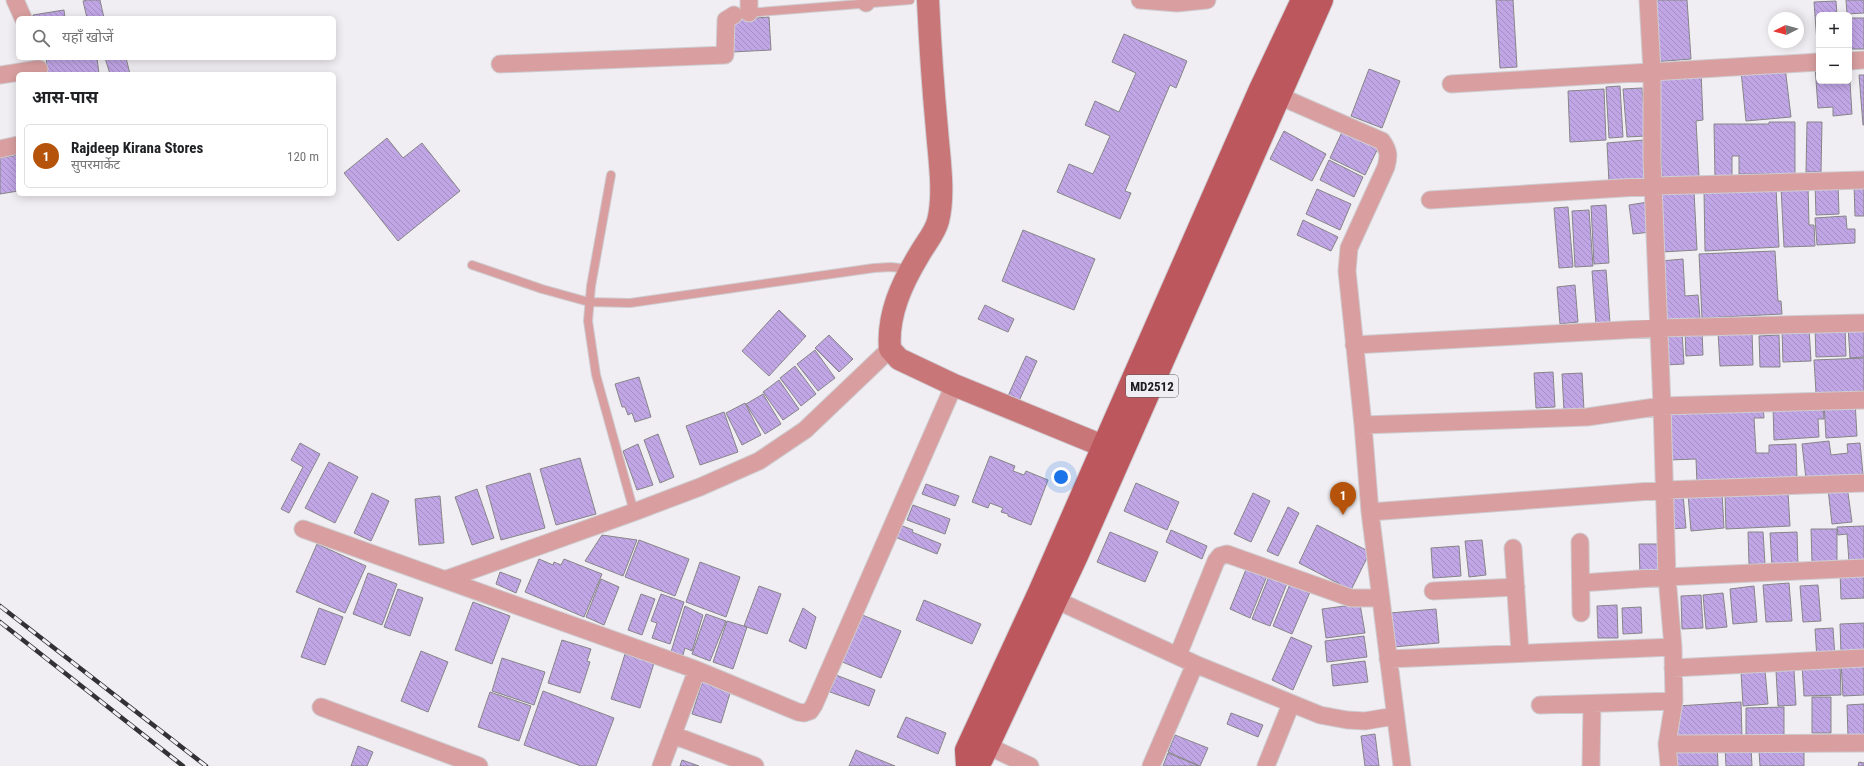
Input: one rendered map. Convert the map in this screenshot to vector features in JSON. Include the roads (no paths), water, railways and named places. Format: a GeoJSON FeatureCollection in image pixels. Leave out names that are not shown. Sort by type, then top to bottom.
{"type":"FeatureCollection","features":[{"type":"Feature","properties":{"kind":"main road","name":"MD2512"},"geometry":{"type":"LineString","coordinates":[[973,766],[982,759],[1056,600],[1112,451],[1260,89],[1302,0]]}},
{"type":"Feature","properties":{"kind":"main road","name":"MD2512"},"geometry":{"type":"LineString","coordinates":[[967,766],[966,750],[1039,592],[1112,451],[1279,96],[1322,0]]}},
{"type":"Feature","properties":{"kind":"street"},"geometry":{"type":"LineString","coordinates":[[15,0],[22,16]]}},
{"type":"Feature","properties":{"kind":"street"},"geometry":{"type":"LineString","coordinates":[[928,0],[940,168],[940,208],[938,222],[912,269],[890,320],[890,349],[899,359],[954,385],[1112,451]]}},
{"type":"Feature","properties":{"kind":"street"},"geometry":{"type":"LineString","coordinates":[[1140,0],[1177,3],[1207,0]]}},
{"type":"Feature","properties":{"kind":"street"},"geometry":{"type":"LineString","coordinates":[[1648,0],[1652,71],[1652,160],[1667,577],[1673,647],[1674,701],[1667,744],[1669,766]]}},
{"type":"Feature","properties":{"kind":"street"},"geometry":{"type":"LineString","coordinates":[[500,64],[725,55],[726,20],[744,9]]}},
{"type":"Feature","properties":{"kind":"street"},"geometry":{"type":"LineString","coordinates":[[1852,61],[1864,60]]}},
{"type":"Feature","properties":{"kind":"street"},"geometry":{"type":"LineString","coordinates":[[1451,84],[1816,62]]}},
{"type":"Feature","properties":{"kind":"street"},"geometry":{"type":"LineString","coordinates":[[0,75],[38,67]]}},
{"type":"Feature","properties":{"kind":"street"},"geometry":{"type":"LineString","coordinates":[[1279,96],[1382,142],[1388,149],[1389,157],[1386,167],[1349,248],[1347,271],[1348,294],[1363,425],[1370,512],[1402,766]]}},
{"type":"Feature","properties":{"kind":"street"},"geometry":{"type":"LineString","coordinates":[[0,149],[16,145]]}},
{"type":"Feature","properties":{"kind":"street"},"geometry":{"type":"LineString","coordinates":[[1430,200],[1654,186],[1864,180]]}},
{"type":"Feature","properties":{"kind":"street"},"geometry":{"type":"LineString","coordinates":[[1354,345],[1659,328],[1864,323]]}},
{"type":"Feature","properties":{"kind":"street"},"geometry":{"type":"LineString","coordinates":[[447,579],[700,487],[758,461],[804,430],[890,349]]}},
{"type":"Feature","properties":{"kind":"street"},"geometry":{"type":"LineString","coordinates":[[303,529],[447,579],[697,670],[798,712],[804,713],[810,711],[814,705],[954,385]]}},
{"type":"Feature","properties":{"kind":"street"},"geometry":{"type":"LineString","coordinates":[[1363,425],[1587,417],[1662,406],[1864,400]]}},
{"type":"Feature","properties":{"kind":"street"},"geometry":{"type":"LineString","coordinates":[[1370,512],[1665,490],[1864,483]]}},
{"type":"Feature","properties":{"kind":"street"},"geometry":{"type":"LineString","coordinates":[[1580,542],[1581,613]]}},
{"type":"Feature","properties":{"kind":"street"},"geometry":{"type":"LineString","coordinates":[[1514,548],[1520,653]]}},
{"type":"Feature","properties":{"kind":"street"},"geometry":{"type":"LineString","coordinates":[[1178,655],[1216,561],[1220,556],[1227,554],[1351,598],[1380,598]]}},
{"type":"Feature","properties":{"kind":"street"},"geometry":{"type":"LineString","coordinates":[[1581,583],[1667,577],[1864,568]]}},
{"type":"Feature","properties":{"kind":"street"},"geometry":{"type":"LineString","coordinates":[[1433,591],[1516,587]]}},
{"type":"Feature","properties":{"kind":"street"},"geometry":{"type":"LineString","coordinates":[[1056,600],[1195,664],[1320,715],[1347,720],[1365,721],[1395,716]]}},
{"type":"Feature","properties":{"kind":"street"},"geometry":{"type":"LineString","coordinates":[[1388,659],[1673,647]]}},
{"type":"Feature","properties":{"kind":"street"},"geometry":{"type":"LineString","coordinates":[[1673,668],[1864,658]]}},
{"type":"Feature","properties":{"kind":"street"},"geometry":{"type":"LineString","coordinates":[[1151,766],[1195,664]]}},
{"type":"Feature","properties":{"kind":"street"},"geometry":{"type":"LineString","coordinates":[[661,766],[697,670]]}},
{"type":"Feature","properties":{"kind":"street"},"geometry":{"type":"LineString","coordinates":[[1540,705],[1674,701]]}},
{"type":"Feature","properties":{"kind":"street"},"geometry":{"type":"LineString","coordinates":[[1266,766],[1291,704]]}},
{"type":"Feature","properties":{"kind":"street"},"geometry":{"type":"LineString","coordinates":[[1591,766],[1592,704]]}},
{"type":"Feature","properties":{"kind":"street"},"geometry":{"type":"LineString","coordinates":[[321,707],[479,766]]}},
{"type":"Feature","properties":{"kind":"street"},"geometry":{"type":"LineString","coordinates":[[672,735],[736,763],[755,766]]}},
{"type":"Feature","properties":{"kind":"street"},"geometry":{"type":"LineString","coordinates":[[1667,744],[1864,742]]}},
{"type":"Feature","properties":{"kind":"street"},"geometry":{"type":"LineString","coordinates":[[988,746],[1030,766]]}},
{"type":"Feature","properties":{"kind":"lane"},"geometry":{"type":"LineString","coordinates":[[744,9],[910,0]]}},
{"type":"Feature","properties":{"kind":"lane"},"geometry":{"type":"LineString","coordinates":[[611,175],[589,302],[589,333],[596,374],[634,512]]}},
{"type":"Feature","properties":{"kind":"lane"},"geometry":{"type":"LineString","coordinates":[[472,265],[542,289],[589,302],[630,303],[874,268],[891,267],[912,269]]}},
{"type":"Feature","properties":{"kind":"railway"},"geometry":{"type":"LineString","coordinates":[[0,606],[206,766]]}},
{"type":"Feature","properties":{"kind":"railway"},"geometry":{"type":"LineString","coordinates":[[0,622],[183,766]]}},
{"type":"Feature","properties":{"kind":"place","name":"Rajdeep Kirana Stores"},"geometry":{"type":"Point","coordinates":[1343,515]}}]}
